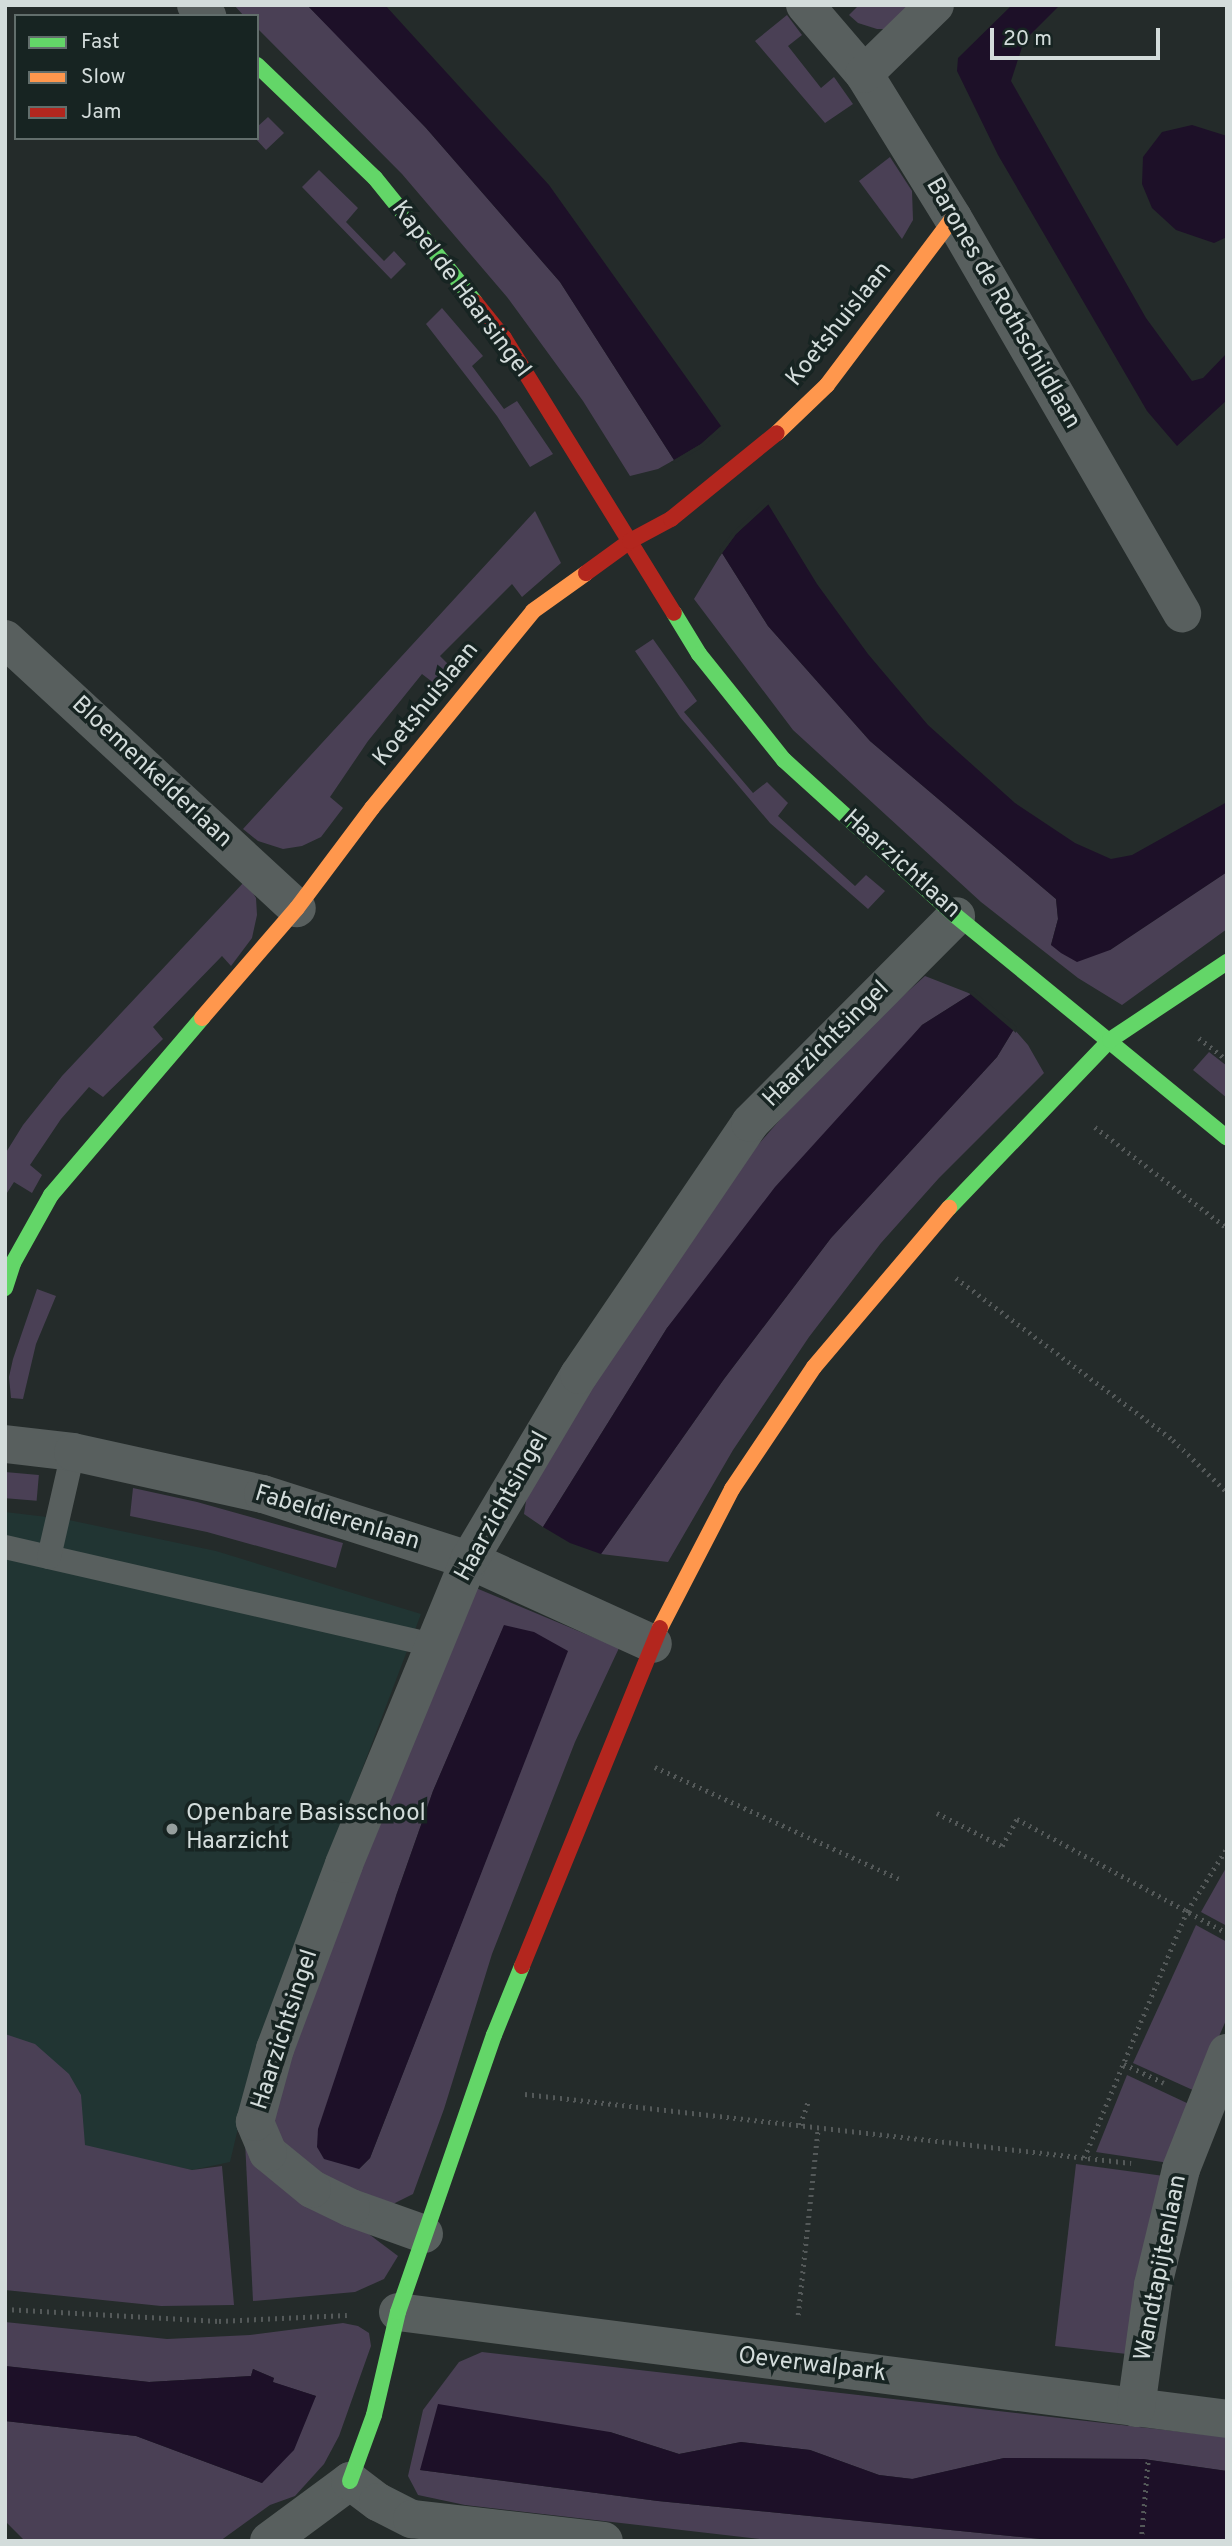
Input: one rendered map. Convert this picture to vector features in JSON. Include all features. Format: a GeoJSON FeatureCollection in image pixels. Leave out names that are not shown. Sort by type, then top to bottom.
{"type":"FeatureCollection","features":[{"type":"Feature","properties":{"kind":"street","name":"Barones de Rothschildlaan"},"geometry":{"type":"LineString","coordinates":[[805,5],[864,74],[953,218],[1182,613]]}},
{"type":"Feature","properties":{"kind":"street"},"geometry":{"type":"LineString","coordinates":[[864,74],[935,5]]}},
{"type":"Feature","properties":{"kind":"street","name":"Kapel de Haarsingel"},"geometry":{"type":"LineString","coordinates":[[259,67],[375,178],[504,338],[630,541]]}},
{"type":"Feature","properties":{"kind":"street","name":"Koetshuislaan"},"geometry":{"type":"LineString","coordinates":[[5,1288],[13,1263],[51,1195],[297,908],[372,808],[533,611],[630,541],[671,519],[781,430],[827,385],[953,218]]}},
{"type":"Feature","properties":{"kind":"street","name":"Haarzichtlaan"},"geometry":{"type":"LineString","coordinates":[[630,541],[699,654],[784,760],[956,916],[1227,1138]]}},
{"type":"Feature","properties":{"kind":"street","name":"Bloemenkelderlaan"},"geometry":{"type":"LineString","coordinates":[[5,639],[297,908]]}},
{"type":"Feature","properties":{"kind":"street","name":"Haarzichtsingel"},"geometry":{"type":"LineString","coordinates":[[424,2234],[351,2208],[312,2189],[268,2153],[255,2122],[275,2049],[344,1864],[469,1560],[579,1375],[750,1123],[956,916]]}},
{"type":"Feature","properties":{"kind":"street"},"geometry":{"type":"LineString","coordinates":[[269,2541],[351,2481],[374,2415],[398,2312],[499,2022],[653,1644],[675,1594],[732,1489],[814,1367],[956,1200],[1110,1040],[1227,962]]}},
{"type":"Feature","properties":{"kind":"street","name":"Fabeldierenlaan"},"geometry":{"type":"LineString","coordinates":[[5,1444],[73,1452],[263,1494],[469,1560],[653,1644]]}},
{"type":"Feature","properties":{"kind":"street","name":"Wandtapijtenlaan"},"geometry":{"type":"LineString","coordinates":[[1144,2409],[1153,2286],[1181,2169],[1227,2053]]}},
{"type":"Feature","properties":{"kind":"street","name":"Oeverwalpark"},"geometry":{"type":"LineString","coordinates":[[398,2312],[1227,2419]]}},
{"type":"Feature","properties":{"kind":"street"},"geometry":{"type":"LineString","coordinates":[[351,2481],[378,2502],[412,2519],[604,2541]]}},
{"type":"Feature","properties":{"kind":"lane"},"geometry":{"type":"LineString","coordinates":[[49,1557],[73,1452]]}},
{"type":"Feature","properties":{"kind":"lane"},"geometry":{"type":"LineString","coordinates":[[5,1547],[434,1645]]}},
{"type":"Feature","properties":{"kind":"path"},"geometry":{"type":"LineString","coordinates":[[1055,1098],[1166,1179],[1227,1228]]}},
{"type":"Feature","properties":{"kind":"path"},"geometry":{"type":"LineString","coordinates":[[916,1248],[1173,1440],[1227,1492]]}},
{"type":"Feature","properties":{"kind":"path"},"geometry":{"type":"LineString","coordinates":[[655,1755],[650,1766],[902,1880]]}},
{"type":"Feature","properties":{"kind":"path"},"geometry":{"type":"LineString","coordinates":[[937,1813],[1003,1846],[1017,1819],[1227,1933]]}},
{"type":"Feature","properties":{"kind":"path"},"geometry":{"type":"LineString","coordinates":[[1084,2158],[1187,1911],[1224,1857],[1227,1848]]}},
{"type":"Feature","properties":{"kind":"path"},"geometry":{"type":"LineString","coordinates":[[475,2089],[1181,2169]]}},
{"type":"Feature","properties":{"kind":"path"},"geometry":{"type":"LineString","coordinates":[[800,2125],[808,2102]]}},
{"type":"Feature","properties":{"kind":"path"},"geometry":{"type":"LineString","coordinates":[[792,2364],[818,2128]]}},
{"type":"Feature","properties":{"kind":"path"},"geometry":{"type":"LineString","coordinates":[[5,2309],[219,2321],[398,2312]]}},
{"type":"Feature","properties":{"kind":"path"},"geometry":{"type":"LineString","coordinates":[[1141,2541],[1144,2409]]}},
{"type":"Feature","properties":{"kind":"shaded area"},"geometry":{"type":"Polygon","coordinates":[[[234,5],[307,5],[347,45],[426,128],[560,282],[674,460],[658,469],[630,476],[583,401],[507,297],[402,174],[259,30],[259,14],[242,14],[234,5]]]}},
{"type":"Feature","properties":{"kind":"shaded area"},"geometry":{"type":"Polygon","coordinates":[[[307,5],[385,5],[549,185],[721,426],[701,444],[674,460],[560,282],[426,128],[307,5]]]}},
{"type":"Feature","properties":{"kind":"shaded area"},"geometry":{"type":"Polygon","coordinates":[[[859,5],[927,5],[894,29],[877,29],[858,23],[849,15],[859,5]]]}},
{"type":"Feature","properties":{"kind":"shaded area"},"geometry":{"type":"Polygon","coordinates":[[[1012,5],[1060,5],[1024,41],[1011,81],[1146,318],[1192,381],[1203,378],[1227,353],[1227,400],[1177,446],[1147,411],[998,155],[957,71],[958,58],[1012,5]]]}},
{"type":"Feature","properties":{"kind":"shaded area"},"geometry":{"type":"Polygon","coordinates":[[[787,15],[802,35],[788,46],[821,88],[834,77],[853,104],[825,123],[755,41],[787,15]]]}},
{"type":"Feature","properties":{"kind":"shaded area"},"geometry":{"type":"Polygon","coordinates":[[[268,117],[284,133],[266,150],[257,140],[259,140],[259,125],[268,117]]]}},
{"type":"Feature","properties":{"kind":"shaded area"},"geometry":{"type":"Polygon","coordinates":[[[1192,125],[1227,136],[1227,237],[1214,243],[1176,230],[1152,208],[1142,184],[1143,157],[1162,132],[1192,125]]]}},
{"type":"Feature","properties":{"kind":"shaded area"},"geometry":{"type":"Polygon","coordinates":[[[890,157],[912,191],[913,220],[902,239],[859,181],[890,157]]]}},
{"type":"Feature","properties":{"kind":"shaded area"},"geometry":{"type":"Polygon","coordinates":[[[319,170],[358,208],[346,222],[384,261],[394,251],[406,264],[391,279],[302,187],[319,170]]]}},
{"type":"Feature","properties":{"kind":"shaded area"},"geometry":{"type":"Polygon","coordinates":[[[442,308],[483,356],[472,366],[504,409],[517,401],[553,454],[530,467],[497,416],[426,324],[442,308]]]}},
{"type":"Feature","properties":{"kind":"shaded area"},"geometry":{"type":"Polygon","coordinates":[[[768,504],[817,584],[868,654],[928,725],[1015,803],[1075,843],[1111,859],[1132,855],[1227,802],[1227,872],[1110,950],[1077,962],[1051,945],[1058,919],[1056,899],[870,741],[768,626],[722,553],[736,534],[768,504]]]}},
{"type":"Feature","properties":{"kind":"shaded area"},"geometry":{"type":"Polygon","coordinates":[[[535,511],[561,563],[522,597],[512,584],[440,656],[450,666],[435,684],[422,674],[368,741],[330,797],[343,808],[321,837],[302,846],[283,849],[258,841],[243,829],[535,511]]]}},
{"type":"Feature","properties":{"kind":"shaded area"},"geometry":{"type":"Polygon","coordinates":[[[722,553],[768,626],[870,741],[1056,899],[1058,919],[1051,945],[1110,950],[1227,872],[1227,929],[1122,1005],[1078,978],[981,902],[793,730],[694,599],[722,553]]]}},
{"type":"Feature","properties":{"kind":"shaded area"},"geometry":{"type":"Polygon","coordinates":[[[653,639],[697,701],[684,712],[753,793],[767,782],[788,803],[778,816],[855,886],[866,875],[885,891],[868,909],[770,823],[680,717],[635,651],[653,639]]]}},
{"type":"Feature","properties":{"kind":"shaded area"},"geometry":{"type":"Polygon","coordinates":[[[245,881],[256,898],[257,915],[252,938],[231,966],[222,956],[153,1027],[163,1039],[103,1097],[89,1087],[61,1119],[30,1165],[42,1175],[32,1193],[14,1182],[5,1196],[5,1154],[23,1125],[62,1076],[245,881]]]}},
{"type":"Feature","properties":{"kind":"shaded area"},"geometry":{"type":"Polygon","coordinates":[[[925,976],[971,994],[922,1025],[667,1328],[543,1527],[524,1514],[528,1488],[593,1378],[756,1147],[835,1057],[925,976]]]}},
{"type":"Feature","properties":{"kind":"shaded area"},"geometry":{"type":"Polygon","coordinates":[[[971,994],[1014,1029],[997,1057],[831,1238],[724,1379],[601,1554],[570,1543],[543,1527],[667,1328],[775,1187],[922,1025],[971,994]]]}},
{"type":"Feature","properties":{"kind":"shaded area"},"geometry":{"type":"Polygon","coordinates":[[[1014,1029],[1028,1045],[1044,1073],[939,1178],[881,1243],[809,1337],[733,1450],[668,1562],[601,1554],[724,1379],[831,1238],[997,1057],[1014,1029]]]}},
{"type":"Feature","properties":{"kind":"shaded area"},"geometry":{"type":"Polygon","coordinates":[[[1209,1052],[1227,1066],[1227,1098],[1193,1070],[1209,1052]]]}},
{"type":"Feature","properties":{"kind":"shaded area"},"geometry":{"type":"Polygon","coordinates":[[[37,1289],[56,1296],[36,1344],[23,1399],[11,1398],[9,1377],[13,1359],[37,1289]]]}},
{"type":"Feature","properties":{"kind":"shaded area"},"geometry":{"type":"Polygon","coordinates":[[[5,1472],[39,1475],[37,1501],[5,1498],[5,1472]]]}},
{"type":"Feature","properties":{"kind":"shaded area"},"geometry":{"type":"Polygon","coordinates":[[[133,1488],[197,1502],[343,1543],[336,1568],[207,1532],[130,1516],[133,1488]]]}},
{"type":"Feature","properties":{"kind":"shaded area","name":"Openbare Basisschool Haarzicht"},"geometry":{"type":"Polygon","coordinates":[[[5,1512],[64,1519],[216,1551],[421,1614],[258,2044],[230,2162],[192,2170],[5,2129],[5,1512]]]}},
{"type":"Feature","properties":{"kind":"shaded area"},"geometry":{"type":"Polygon","coordinates":[[[476,1588],[619,1648],[575,1742],[492,1954],[444,2109],[413,2194],[383,2209],[294,2161],[273,2123],[281,2089],[348,1884],[476,1588]],[[504,1626],[433,1791],[396,1896],[359,2169],[370,2158],[567,1651],[504,1626]]]}},
{"type":"Feature","properties":{"kind":"shaded area"},"geometry":{"type":"Polygon","coordinates":[[[504,1625],[534,1632],[568,1651],[370,2158],[359,2169],[324,2159],[317,2147],[318,2129],[396,1896],[433,1791],[504,1625]]]}},
{"type":"Feature","properties":{"kind":"shaded area"},"geometry":{"type":"Polygon","coordinates":[[[1227,1866],[1227,1926],[1201,1912],[1227,1866]]]}},
{"type":"Feature","properties":{"kind":"shaded area"},"geometry":{"type":"Polygon","coordinates":[[[1196,1925],[1227,1942],[1227,2018],[1195,2091],[1133,2063],[1196,1925]]]}},
{"type":"Feature","properties":{"kind":"shaded area"},"geometry":{"type":"Polygon","coordinates":[[[5,2034],[35,2044],[69,2074],[81,2095],[85,2145],[192,2170],[222,2166],[234,2305],[161,2306],[5,2290],[5,2034]]]}},
{"type":"Feature","properties":{"kind":"shaded area"},"geometry":{"type":"Polygon","coordinates":[[[1127,2075],[1189,2104],[1169,2163],[1096,2152],[1127,2075]]]}},
{"type":"Feature","properties":{"kind":"shaded area"},"geometry":{"type":"Polygon","coordinates":[[[245,2141],[398,2256],[384,2279],[355,2292],[253,2301],[245,2141]]]}},
{"type":"Feature","properties":{"kind":"shaded area"},"geometry":{"type":"Polygon","coordinates":[[[1076,2164],[1164,2176],[1127,2354],[1055,2346],[1076,2164]]]}},
{"type":"Feature","properties":{"kind":"shaded area"},"geometry":{"type":"Polygon","coordinates":[[[5,2322],[167,2339],[250,2335],[343,2323],[358,2326],[369,2333],[371,2346],[339,2436],[324,2464],[295,2496],[270,2505],[220,2541],[25,2541],[5,2521],[5,2421],[136,2436],[262,2483],[316,2396],[272,2382],[274,2378],[253,2369],[251,2376],[149,2382],[5,2366],[5,2322]]]}},
{"type":"Feature","properties":{"kind":"shaded area"},"geometry":{"type":"Polygon","coordinates":[[[482,2352],[1227,2437],[1227,2471],[1143,2459],[1004,2458],[913,2479],[879,2475],[810,2450],[741,2442],[679,2454],[610,2432],[420,2470],[658,2501],[1061,2541],[778,2541],[465,2505],[418,2495],[408,2476],[423,2410],[459,2362],[482,2352]]]}},
{"type":"Feature","properties":{"kind":"shaded area"},"geometry":{"type":"Polygon","coordinates":[[[5,2366],[149,2382],[251,2376],[253,2369],[274,2378],[273,2382],[316,2396],[294,2450],[262,2483],[136,2436],[5,2421],[5,2366]]]}},
{"type":"Feature","properties":{"kind":"shaded area"},"geometry":{"type":"Polygon","coordinates":[[[438,2404],[610,2432],[679,2454],[741,2442],[810,2450],[879,2475],[912,2479],[1004,2458],[1143,2459],[1227,2471],[1227,2541],[1061,2541],[658,2501],[420,2470],[438,2404]]]}},
{"type":"Feature","properties":{"kind":"pier"},"geometry":{"type":"Polygon","coordinates":[[[724,424],[724,428],[703,447],[675,463],[671,462],[701,444],[724,424]]]}},
{"type":"Feature","properties":{"kind":"pier"},"geometry":{"type":"Polygon","coordinates":[[[766,501],[771,502],[736,534],[720,556],[719,551],[733,532],[766,501]]]}},
{"type":"Feature","properties":{"kind":"pier"},"geometry":{"type":"Polygon","coordinates":[[[973,991],[1017,1027],[1016,1033],[968,992],[973,991]]]}},
{"type":"Feature","properties":{"kind":"traffic: fast"},"geometry":{"type":"LineString","coordinates":[[259,67],[375,178],[475,302]]}},
{"type":"Feature","properties":{"kind":"traffic: fast"},"geometry":{"type":"LineString","coordinates":[[674,613],[699,654],[784,760],[956,916],[1227,1138]]}},
{"type":"Feature","properties":{"kind":"traffic: fast"},"geometry":{"type":"LineString","coordinates":[[949,1208],[1110,1040],[1227,962]]}},
{"type":"Feature","properties":{"kind":"traffic: fast"},"geometry":{"type":"LineString","coordinates":[[5,1288],[13,1263],[51,1195],[202,1018]]}},
{"type":"Feature","properties":{"kind":"traffic: fast"},"geometry":{"type":"LineString","coordinates":[[350,2481],[374,2415],[398,2312],[494,2035],[522,1966]]}},
{"type":"Feature","properties":{"kind":"traffic: slow"},"geometry":{"type":"LineString","coordinates":[[777,433],[827,385],[953,218]]}},
{"type":"Feature","properties":{"kind":"traffic: slow"},"geometry":{"type":"LineString","coordinates":[[202,1018],[297,908],[372,808],[533,611],[586,573]]}},
{"type":"Feature","properties":{"kind":"traffic: slow"},"geometry":{"type":"LineString","coordinates":[[660,1628],[732,1489],[814,1367],[949,1208]]}},
{"type":"Feature","properties":{"kind":"traffic: jam"},"geometry":{"type":"LineString","coordinates":[[475,302],[504,338],[674,613]]}},
{"type":"Feature","properties":{"kind":"traffic: jam"},"geometry":{"type":"LineString","coordinates":[[586,573],[630,541],[671,519],[777,433]]}},
{"type":"Feature","properties":{"kind":"traffic: jam"},"geometry":{"type":"LineString","coordinates":[[522,1966],[660,1628]]}},
{"type":"Feature","properties":{"kind":"place","name":"Openbare Basisschool Haarzicht"},"geometry":{"type":"Point","coordinates":[172,1829]}}]}
